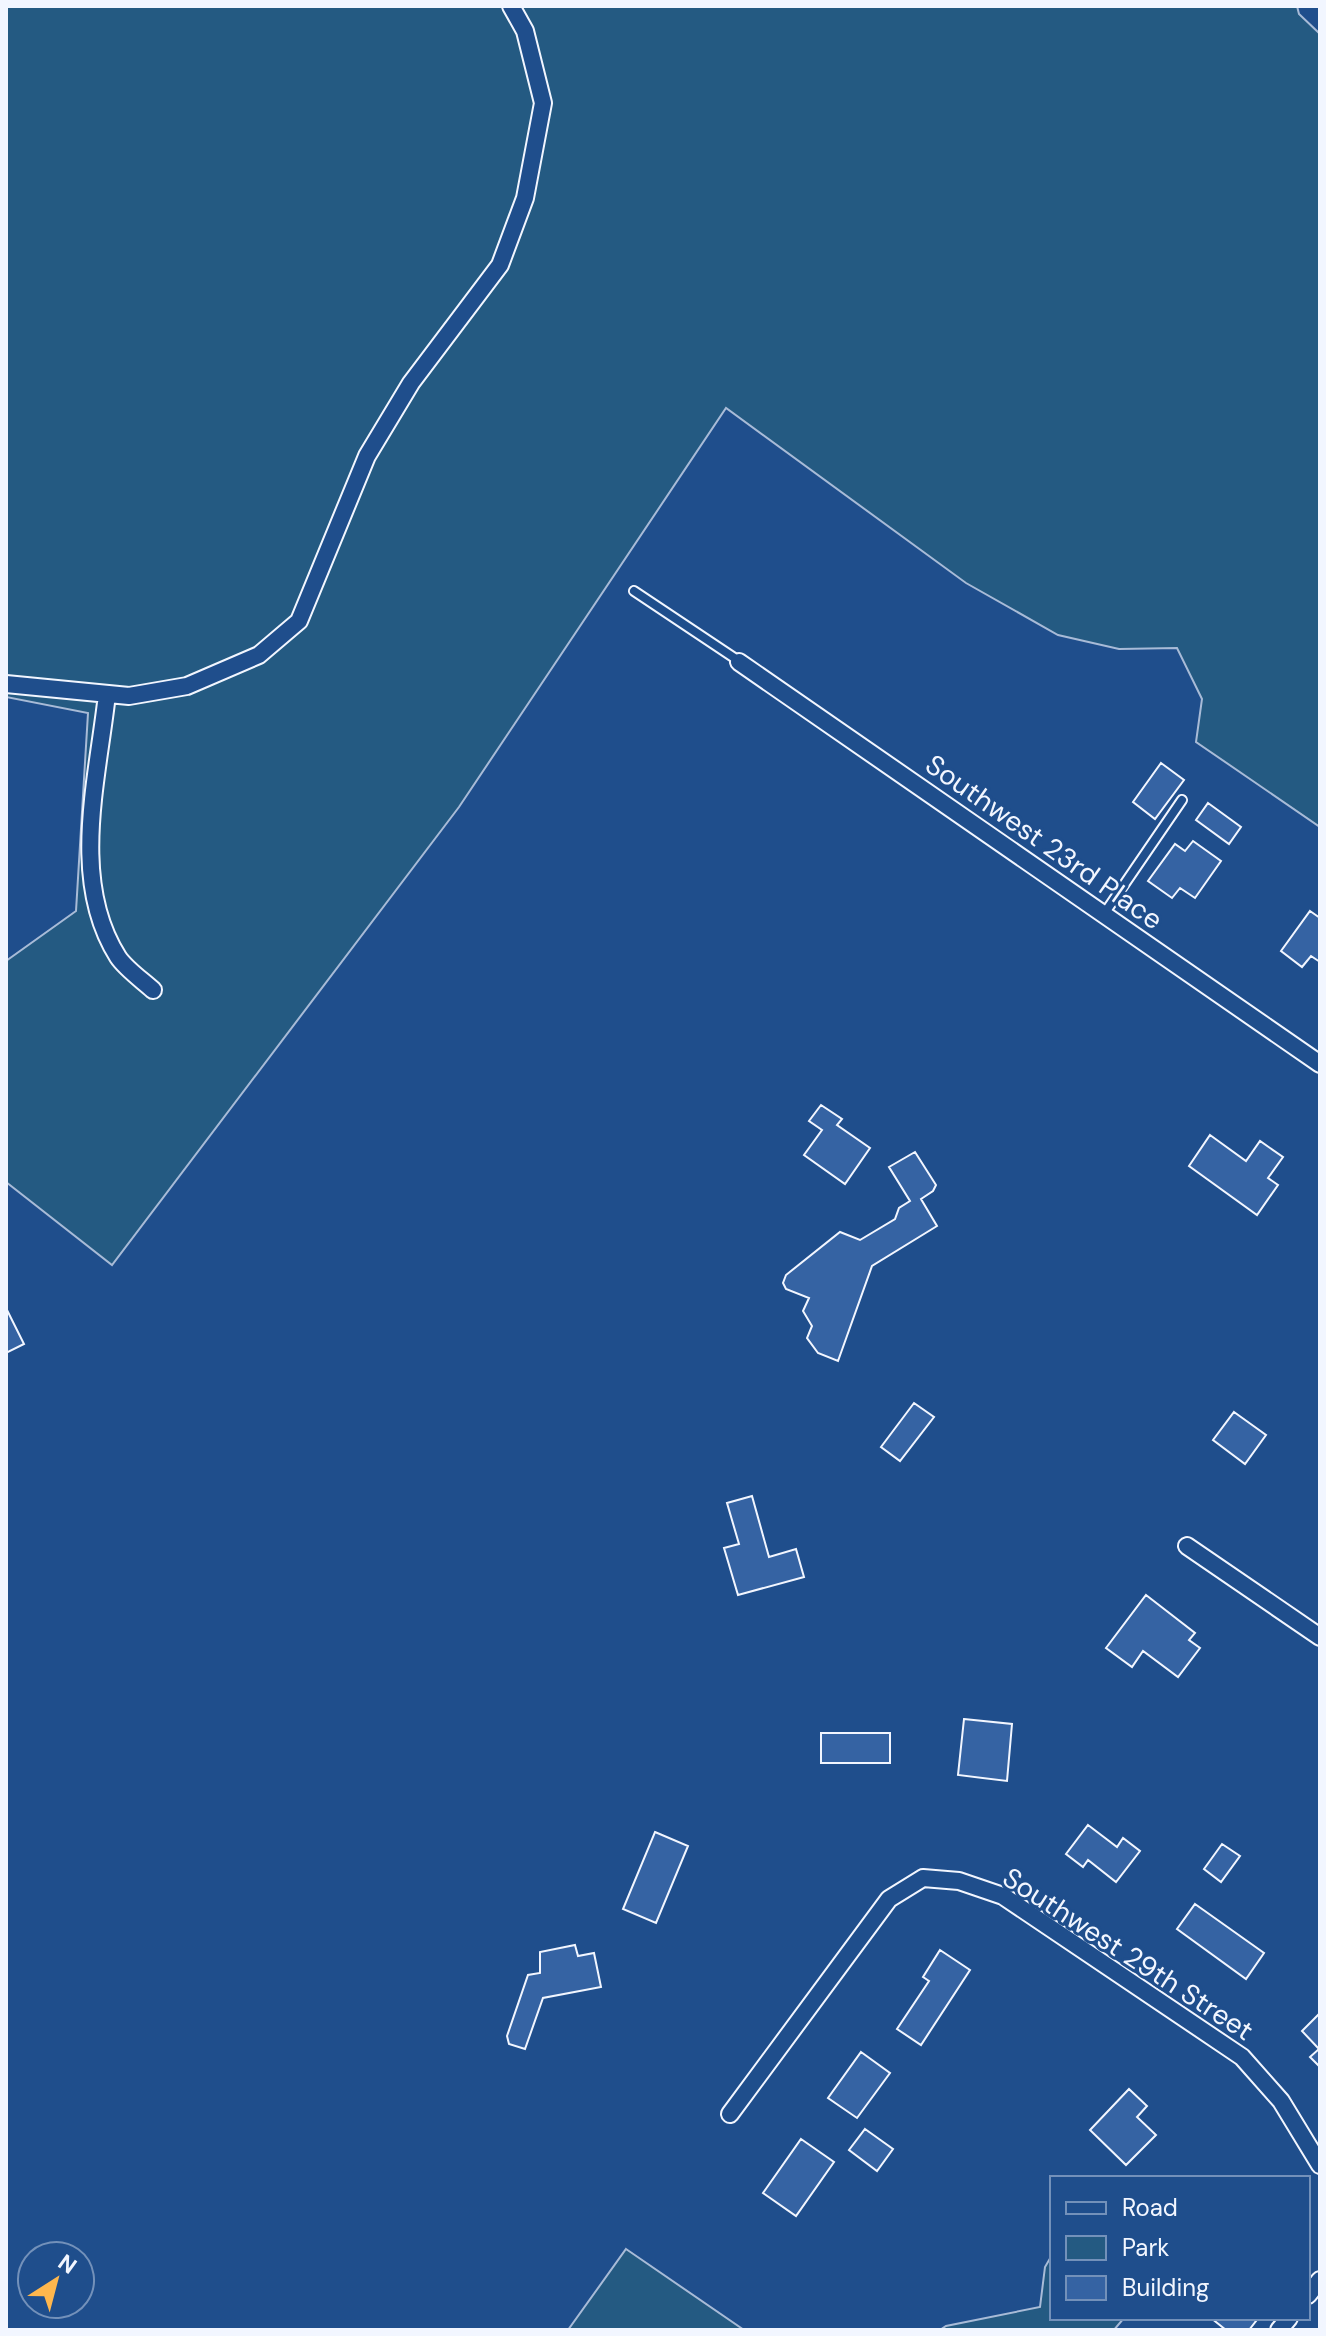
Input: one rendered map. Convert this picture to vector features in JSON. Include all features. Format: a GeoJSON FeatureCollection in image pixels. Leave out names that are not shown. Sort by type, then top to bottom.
{"type":"FeatureCollection","features":[{"type":"Feature","properties":{"kind":"street"},"geometry":{"type":"LineString","coordinates":[[6,684],[129,696],[187,686],[259,655],[299,621],[367,456],[411,383],[500,265],[525,198],[543,103],[525,31],[511,6]]}},
{"type":"Feature","properties":{"kind":"street","name":"Southwest 23rd Place"},"geometry":{"type":"LineString","coordinates":[[739,662],[1320,1064]]}},
{"type":"Feature","properties":{"kind":"street"},"geometry":{"type":"LineString","coordinates":[[107,694],[89,878],[101,925],[119,959],[153,990]]}},
{"type":"Feature","properties":{"kind":"street"},"geometry":{"type":"LineString","coordinates":[[1187,1546],[1320,1637]]}},
{"type":"Feature","properties":{"kind":"street","name":"Southwest 29th Street"},"geometry":{"type":"LineString","coordinates":[[730,2114],[889,1899],[923,1878],[959,1881],[1003,1896],[1242,2057],[1281,2101],[1320,2165]]}},
{"type":"Feature","properties":{"kind":"lane"},"geometry":{"type":"LineString","coordinates":[[634,591],[739,662]]}},
{"type":"Feature","properties":{"kind":"lane"},"geometry":{"type":"LineString","coordinates":[[1104,914],[1182,800]]}},
{"type":"Feature","properties":{"kind":"green space"},"geometry":{"type":"Polygon","coordinates":[[[6,6],[1297,6],[1299,14],[1320,34],[1320,827],[1196,742],[1202,699],[1177,648],[1119,649],[1058,635],[966,583],[726,408],[459,807],[112,1265],[6,1182],[6,961],[76,911],[88,713],[6,697],[6,6]]]}},
{"type":"Feature","properties":{"kind":"green space"},"geometry":{"type":"Polygon","coordinates":[[[626,2249],[744,2330],[568,2330],[626,2249]]]}},
{"type":"Feature","properties":{"kind":"green space"},"geometry":{"type":"Polygon","coordinates":[[[1050,2258],[1050,2320],[1122,2320],[1114,2330],[940,2330],[946,2326],[1040,2307],[1045,2267],[1050,2258]]]}},
{"type":"Feature","properties":{"kind":"building"},"geometry":{"type":"Polygon","coordinates":[[[1161,763],[1184,780],[1155,819],[1133,802],[1161,763]]]}},
{"type":"Feature","properties":{"kind":"building"},"geometry":{"type":"Polygon","coordinates":[[[1208,803],[1241,827],[1229,844],[1196,820],[1208,803]]]}},
{"type":"Feature","properties":{"kind":"building"},"geometry":{"type":"Polygon","coordinates":[[[1193,841],[1221,861],[1195,898],[1180,888],[1172,898],[1148,881],[1175,844],[1185,851],[1193,841]]]}},
{"type":"Feature","properties":{"kind":"building"},"geometry":{"type":"Polygon","coordinates":[[[1310,911],[1320,918],[1320,962],[1311,956],[1302,967],[1281,951],[1310,911]]]}},
{"type":"Feature","properties":{"kind":"building"},"geometry":{"type":"Polygon","coordinates":[[[821,1105],[842,1119],[837,1125],[870,1148],[845,1184],[804,1155],[822,1130],[809,1121],[821,1105]]]}},
{"type":"Feature","properties":{"kind":"building"},"geometry":{"type":"Polygon","coordinates":[[[1210,1135],[1246,1161],[1260,1141],[1283,1157],[1268,1178],[1278,1185],[1257,1215],[1189,1166],[1210,1135]]]}},
{"type":"Feature","properties":{"kind":"building"},"geometry":{"type":"Polygon","coordinates":[[[915,1152],[936,1185],[921,1199],[937,1226],[872,1266],[838,1361],[818,1353],[807,1338],[812,1326],[803,1311],[809,1298],[786,1289],[783,1283],[786,1275],[840,1232],[860,1240],[895,1219],[899,1208],[910,1201],[889,1167],[915,1152]]]}},
{"type":"Feature","properties":{"kind":"building"},"geometry":{"type":"Polygon","coordinates":[[[6,1308],[24,1344],[6,1353],[6,1308]]]}},
{"type":"Feature","properties":{"kind":"building"},"geometry":{"type":"Polygon","coordinates":[[[914,1403],[934,1417],[900,1461],[881,1447],[914,1403]]]}},
{"type":"Feature","properties":{"kind":"building"},"geometry":{"type":"Polygon","coordinates":[[[1234,1412],[1266,1435],[1245,1464],[1213,1440],[1234,1412]]]}},
{"type":"Feature","properties":{"kind":"building"},"geometry":{"type":"Polygon","coordinates":[[[752,1496],[769,1557],[796,1549],[804,1577],[738,1595],[724,1548],[739,1544],[727,1503],[752,1496]]]}},
{"type":"Feature","properties":{"kind":"building"},"geometry":{"type":"Polygon","coordinates":[[[1146,1595],[1195,1633],[1189,1640],[1200,1648],[1178,1677],[1143,1651],[1132,1667],[1106,1648],[1146,1595]]]}},
{"type":"Feature","properties":{"kind":"building"},"geometry":{"type":"Polygon","coordinates":[[[964,1719],[1012,1724],[1007,1781],[958,1775],[964,1719]]]}},
{"type":"Feature","properties":{"kind":"building"},"geometry":{"type":"Polygon","coordinates":[[[821,1733],[890,1733],[890,1763],[821,1763],[821,1733]]]}},
{"type":"Feature","properties":{"kind":"building"},"geometry":{"type":"Polygon","coordinates":[[[1088,1825],[1117,1847],[1123,1838],[1140,1851],[1116,1882],[1088,1860],[1083,1867],[1066,1854],[1088,1825]]]}},
{"type":"Feature","properties":{"kind":"building"},"geometry":{"type":"Polygon","coordinates":[[[655,1832],[688,1846],[656,1923],[623,1909],[655,1832]]]}},
{"type":"Feature","properties":{"kind":"building"},"geometry":{"type":"Polygon","coordinates":[[[1222,1844],[1240,1856],[1221,1882],[1204,1869],[1222,1844]]]}},
{"type":"Feature","properties":{"kind":"building"},"geometry":{"type":"Polygon","coordinates":[[[1195,1904],[1264,1953],[1246,1979],[1177,1929],[1195,1904]]]}},
{"type":"Feature","properties":{"kind":"building"},"geometry":{"type":"Polygon","coordinates":[[[575,1945],[578,1956],[594,1953],[601,1987],[543,1998],[525,2049],[509,2044],[507,2036],[528,1975],[540,1973],[540,1952],[575,1945]]]}},
{"type":"Feature","properties":{"kind":"building"},"geometry":{"type":"Polygon","coordinates":[[[940,1950],[970,1970],[921,2045],[897,2029],[929,1981],[923,1977],[940,1950]]]}},
{"type":"Feature","properties":{"kind":"building"},"geometry":{"type":"Polygon","coordinates":[[[1320,2013],[1320,2067],[1310,2057],[1319,2049],[1302,2031],[1320,2013]]]}},
{"type":"Feature","properties":{"kind":"building"},"geometry":{"type":"Polygon","coordinates":[[[861,2052],[890,2073],[857,2118],[828,2098],[861,2052]]]}},
{"type":"Feature","properties":{"kind":"building"},"geometry":{"type":"Polygon","coordinates":[[[1129,2089],[1147,2106],[1137,2117],[1156,2135],[1126,2165],[1090,2130],[1129,2089]]]}},
{"type":"Feature","properties":{"kind":"building"},"geometry":{"type":"Polygon","coordinates":[[[865,2129],[893,2149],[877,2171],[849,2150],[865,2129]]]}},
{"type":"Feature","properties":{"kind":"building"},"geometry":{"type":"Polygon","coordinates":[[[801,2139],[834,2162],[796,2216],[763,2193],[801,2139]]]}},
{"type":"Feature","properties":{"kind":"building"},"geometry":{"type":"Polygon","coordinates":[[[1214,2320],[1256,2321],[1249,2330],[1226,2330],[1214,2320]]]}}]}
